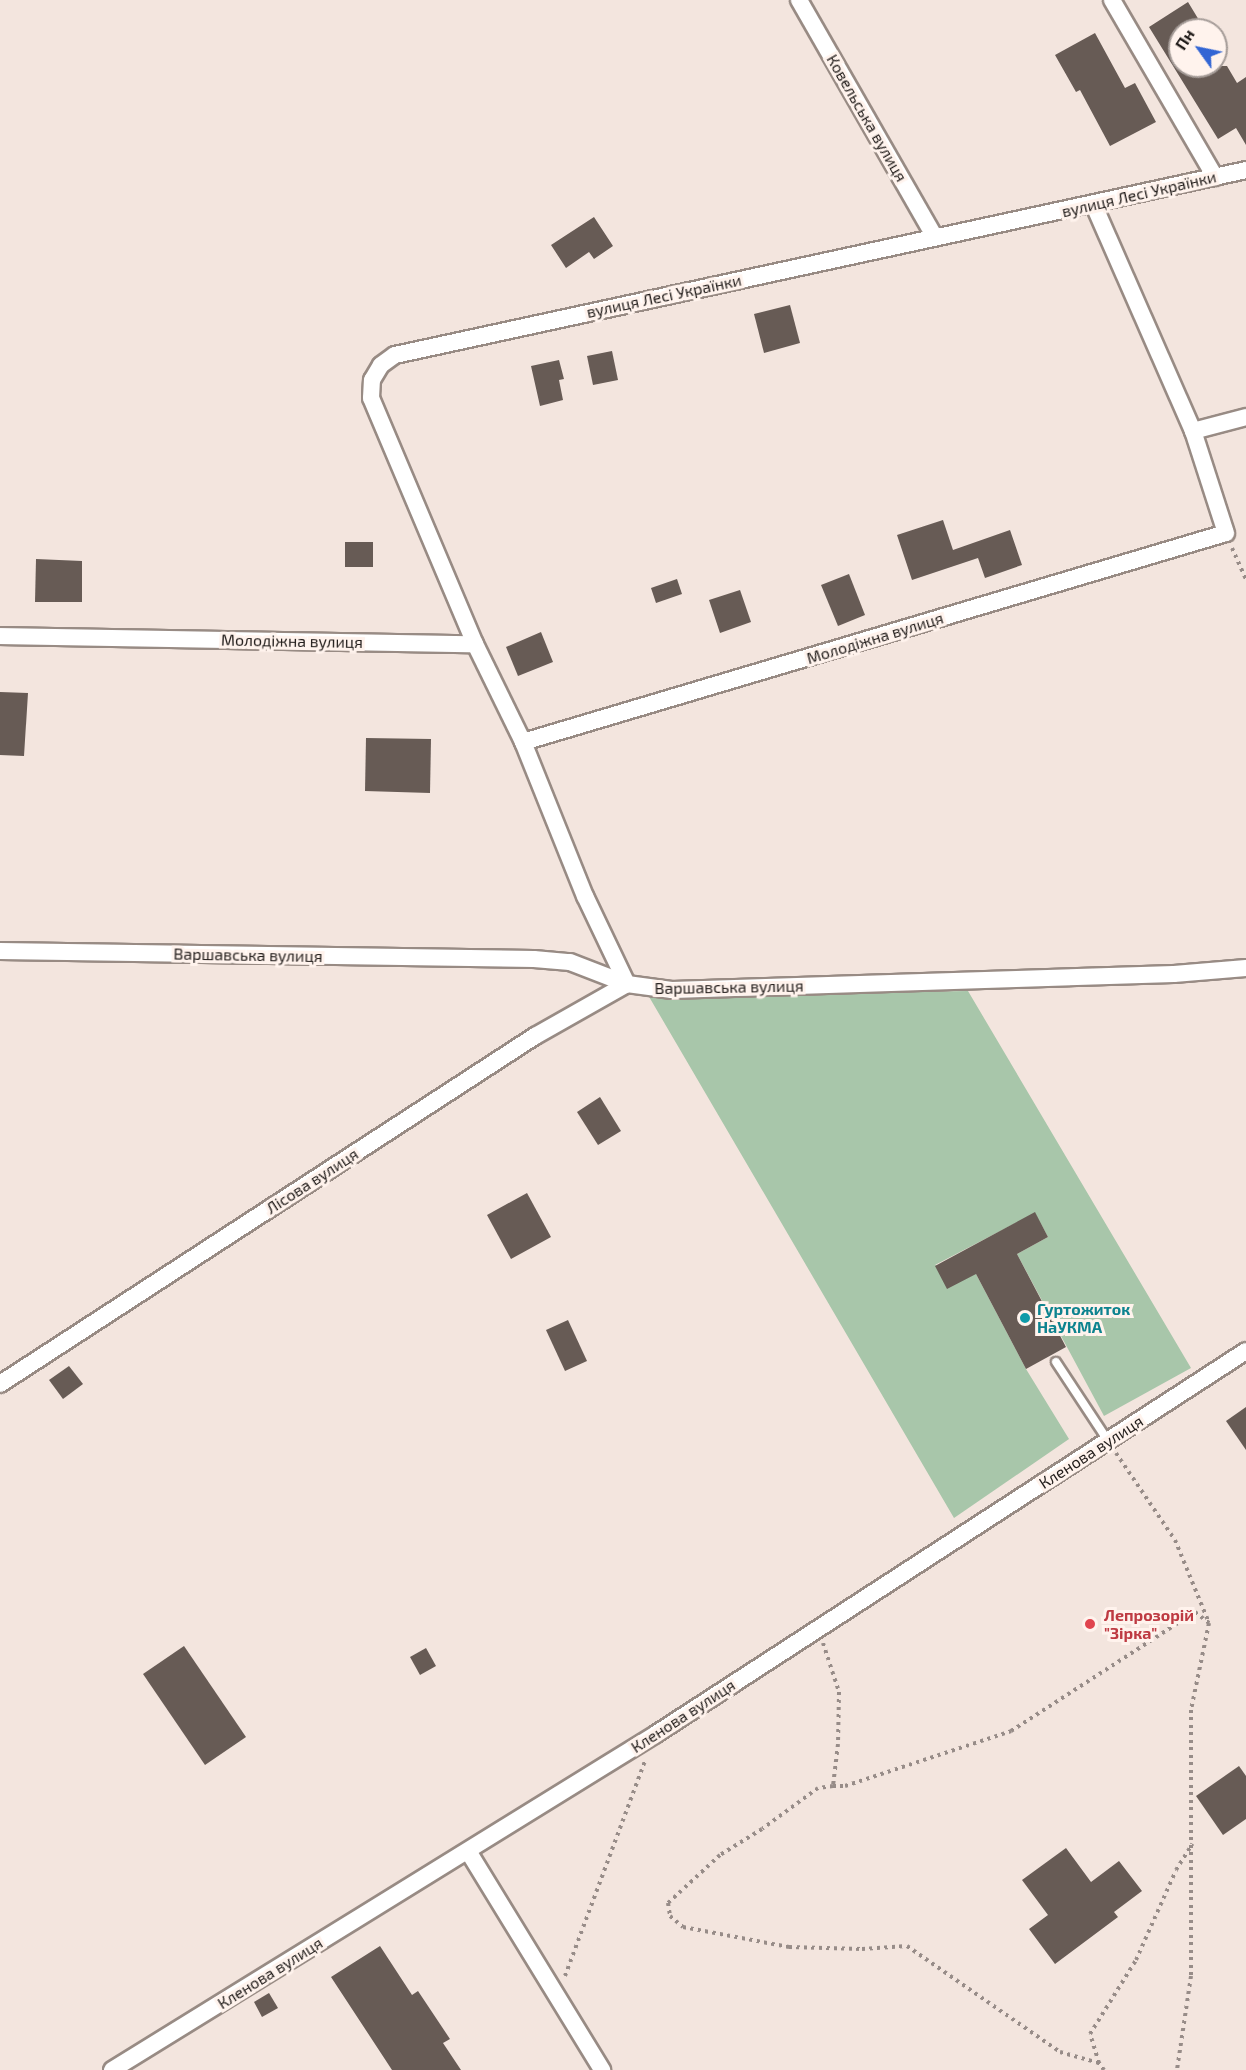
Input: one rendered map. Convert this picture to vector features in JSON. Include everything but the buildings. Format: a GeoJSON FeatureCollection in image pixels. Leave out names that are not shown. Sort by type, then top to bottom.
{"type":"FeatureCollection","features":[{"type":"Feature","properties":{"kind":"street","name":"Ковельська вулиця"},"geometry":{"type":"LineString","coordinates":[[799,0],[935,237]]}},
{"type":"Feature","properties":{"kind":"street"},"geometry":{"type":"LineString","coordinates":[[1112,0],[1215,177]]}},
{"type":"Feature","properties":{"kind":"street","name":"вулиця Лесі Українки"},"geometry":{"type":"LineString","coordinates":[[475,644],[371,399],[372,380],[381,365],[396,355],[935,237],[1094,205],[1246,170]]}},
{"type":"Feature","properties":{"kind":"street"},"geometry":{"type":"LineString","coordinates":[[1094,205],[1193,431],[1226,533]]}},
{"type":"Feature","properties":{"kind":"street"},"geometry":{"type":"LineString","coordinates":[[1193,431],[1246,417]]}},
{"type":"Feature","properties":{"kind":"street","name":"Молодіжна вулиця"},"geometry":{"type":"LineString","coordinates":[[523,742],[1226,533]]}},
{"type":"Feature","properties":{"kind":"street","name":"Молодіжна вулиця"},"geometry":{"type":"LineString","coordinates":[[0,636],[475,644]]}},
{"type":"Feature","properties":{"kind":"street"},"geometry":{"type":"LineString","coordinates":[[475,644],[523,742],[585,896],[627,984]]}},
{"type":"Feature","properties":{"kind":"street","name":"Варшавська вулиця"},"geometry":{"type":"LineString","coordinates":[[0,951],[534,959],[586,966],[627,984],[656,990],[1174,974],[1246,968]]}},
{"type":"Feature","properties":{"kind":"street","name":"Лісова вулиця"},"geometry":{"type":"LineString","coordinates":[[0,1384],[535,1036],[627,984]]}},
{"type":"Feature","properties":{"kind":"street","name":"Кленова вулиця"},"geometry":{"type":"LineString","coordinates":[[112,2070],[656,1734],[1246,1351]]}},
{"type":"Feature","properties":{"kind":"street"},"geometry":{"type":"LineString","coordinates":[[468,1851],[602,2070]]}},
{"type":"Feature","properties":{"kind":"lane"},"geometry":{"type":"LineString","coordinates":[[1056,1362],[1108,1441]]}},
{"type":"Feature","properties":{"kind":"path"},"geometry":{"type":"LineString","coordinates":[[1226,533],[1246,580]]}},
{"type":"Feature","properties":{"kind":"path"},"geometry":{"type":"LineString","coordinates":[[1108,1441],[1175,1540],[1209,1623],[1191,1710],[1191,1976],[1177,2070]]}},
{"type":"Feature","properties":{"kind":"path"},"geometry":{"type":"LineString","coordinates":[[1099,2063],[1060,2052],[907,1946],[862,1950],[789,1947],[683,1927],[670,1916],[668,1903],[720,1856],[818,1788],[845,1786],[894,1772],[1011,1731],[1195,1612],[1209,1623]]}},
{"type":"Feature","properties":{"kind":"path"},"geometry":{"type":"LineString","coordinates":[[817,1629],[828,1655],[839,1692],[838,1744],[833,1786]]}},
{"type":"Feature","properties":{"kind":"path"},"geometry":{"type":"LineString","coordinates":[[558,1996],[656,1734]]}},
{"type":"Feature","properties":{"kind":"path"},"geometry":{"type":"LineString","coordinates":[[1104,2070],[1099,2063],[1090,2034],[1136,1960],[1176,1870],[1192,1844]]}},
{"type":"Feature","properties":{"kind":"green space"},"geometry":{"type":"Polygon","coordinates":[[[968,991],[1191,1368],[1104,1416],[1017,1254],[1048,1237],[1035,1213],[935,1265],[976,1274],[1026,1369],[1069,1439],[954,1518],[648,995],[968,991]]]}},
{"type":"Feature","properties":{"kind":"place","name":"Гуртожиток НаУКМА"},"geometry":{"type":"Point","coordinates":[1025,1318]}},
{"type":"Feature","properties":{"kind":"place","name":"Лепрозорій \"Зірка\""},"geometry":{"type":"Point","coordinates":[1090,1624]}}]}
